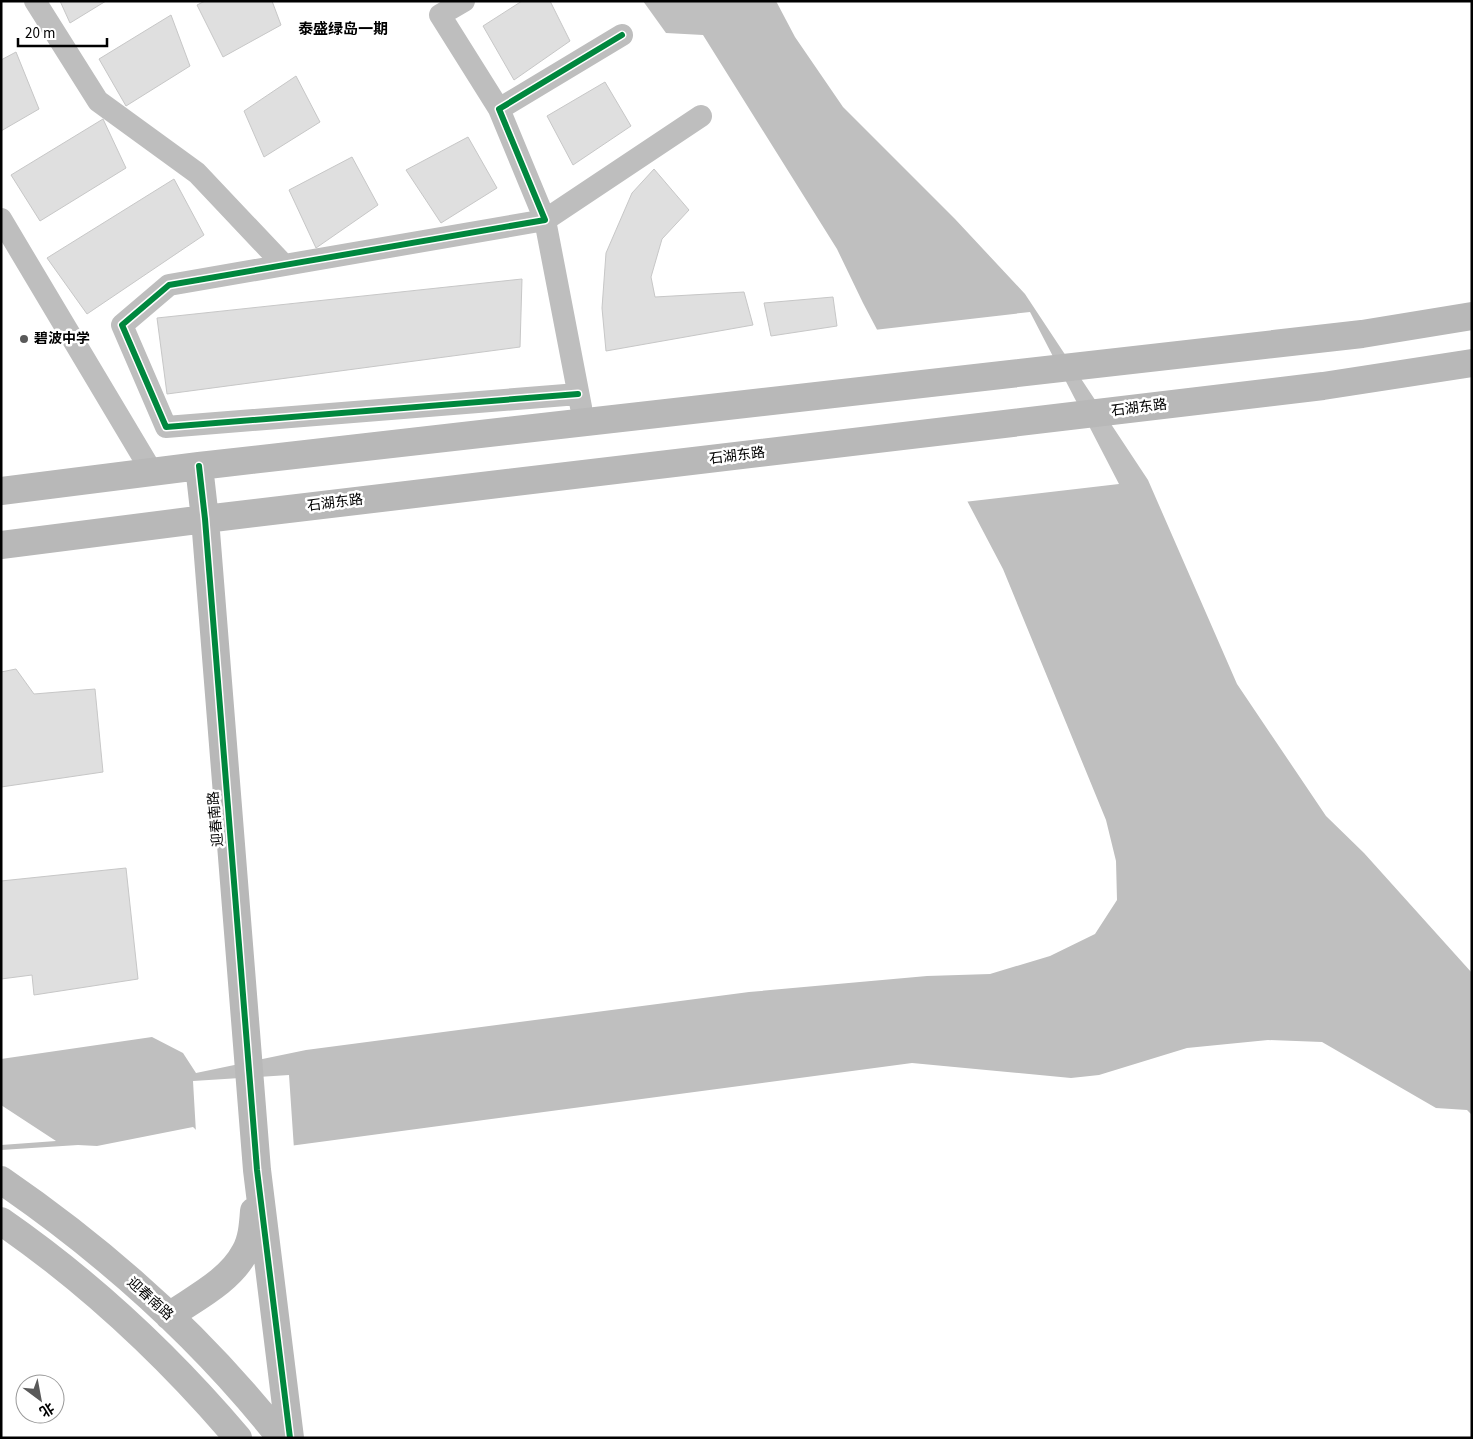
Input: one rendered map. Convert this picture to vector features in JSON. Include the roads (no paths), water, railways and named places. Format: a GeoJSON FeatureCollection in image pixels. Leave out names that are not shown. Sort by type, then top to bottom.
{"type":"FeatureCollection","features":[{"type":"Feature","properties":{"kind":"main road"},"geometry":{"type":"LineString","coordinates":[[1,491],[198,466],[1362,334],[1472,316]]}},
{"type":"Feature","properties":{"kind":"main road","name":"石湖东路"},"geometry":{"type":"LineString","coordinates":[[1,545],[1323,386],[1472,363]]}},
{"type":"Feature","properties":{"kind":"main road","name":"迎春南路"},"geometry":{"type":"LineString","coordinates":[[198,466],[205,519],[257,1170]]}},
{"type":"Feature","properties":{"kind":"main road"},"geometry":{"type":"LineString","coordinates":[[169,1316],[219,1281],[246,1252],[252,1232],[257,1170]]}},
{"type":"Feature","properties":{"kind":"main road"},"geometry":{"type":"LineString","coordinates":[[257,1170],[290,1438]]}},
{"type":"Feature","properties":{"kind":"main road","name":"迎春南路"},"geometry":{"type":"LineString","coordinates":[[1,1180],[74,1233],[113,1265],[169,1316],[236,1383],[280,1438]]}},
{"type":"Feature","properties":{"kind":"main road"},"geometry":{"type":"LineString","coordinates":[[1,1221],[91,1290],[178,1371],[238,1438]]}},
{"type":"Feature","properties":{"kind":"street"},"geometry":{"type":"LineString","coordinates":[[35,1],[98,101],[197,173],[284,264]]}},
{"type":"Feature","properties":{"kind":"street"},"geometry":{"type":"LineString","coordinates":[[464,1],[436,8],[499,109],[545,220],[584,423]]}},
{"type":"Feature","properties":{"kind":"street"},"geometry":{"type":"LineString","coordinates":[[499,109],[622,35]]}},
{"type":"Feature","properties":{"kind":"street"},"geometry":{"type":"LineString","coordinates":[[578,394],[166,427],[122,324],[169,284],[545,220],[701,116]]}},
{"type":"Feature","properties":{"kind":"street"},"geometry":{"type":"LineString","coordinates":[[1,219],[152,472]]}},
{"type":"Feature","properties":{"kind":"place","name":"碧波中学"},"geometry":{"type":"Point","coordinates":[24,339]}},
{"type":"Feature","properties":{"kind":"district","name":"泰盛绿岛一期"},"geometry":{"type":"Point","coordinates":[343,29]}}]}
